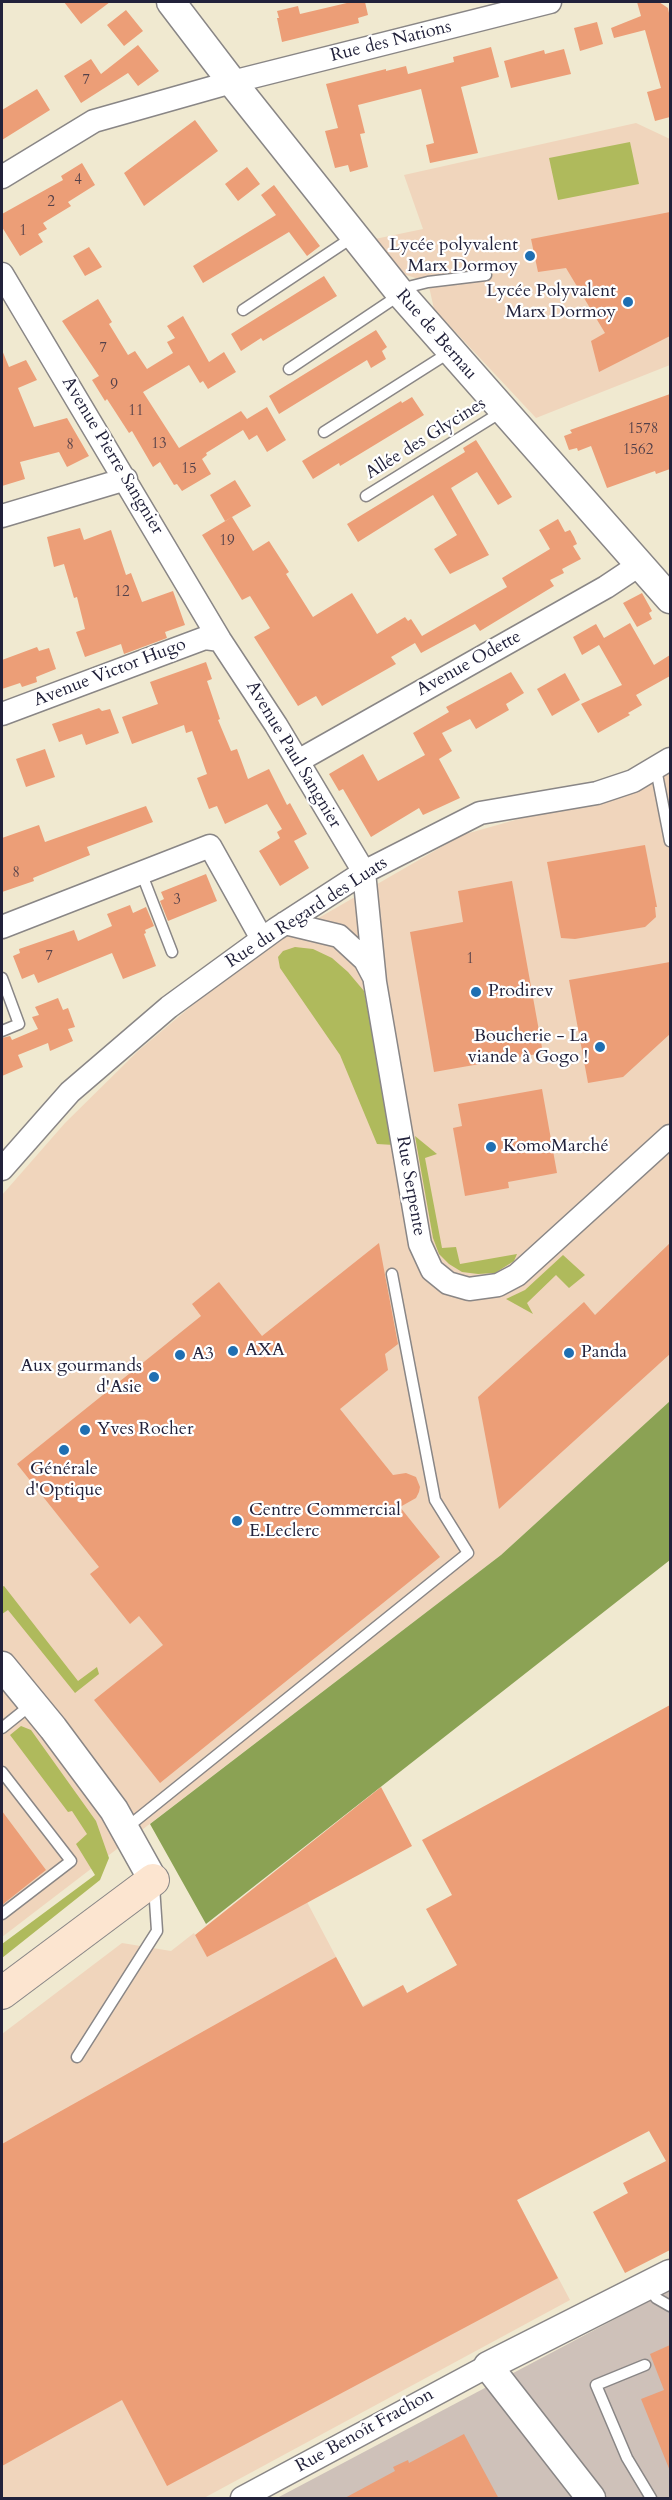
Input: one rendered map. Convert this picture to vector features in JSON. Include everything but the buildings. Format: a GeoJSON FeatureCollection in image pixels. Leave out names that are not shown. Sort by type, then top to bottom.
{"type":"FeatureCollection","features":[{"type":"Feature","properties":{"kind":"main road"},"geometry":{"type":"LineString","coordinates":[[2,1994],[153,1880]]}},
{"type":"Feature","properties":{"kind":"street","name":"Rue de Bernau"},"geometry":{"type":"LineString","coordinates":[[171,2],[399,292],[670,599]]}},
{"type":"Feature","properties":{"kind":"street","name":"Rue des Nations"},"geometry":{"type":"LineString","coordinates":[[2,177],[94,121],[232,82],[550,2]]}},
{"type":"Feature","properties":{"kind":"street","name":"Avenue Pierre Sangnier"},"geometry":{"type":"LineString","coordinates":[[2,274],[220,640]]}},
{"type":"Feature","properties":{"kind":"street"},"geometry":{"type":"LineString","coordinates":[[2,516],[126,479]]}},
{"type":"Feature","properties":{"kind":"street","name":"Avenue Odette"},"geometry":{"type":"LineString","coordinates":[[298,761],[606,587],[639,565]]}},
{"type":"Feature","properties":{"kind":"street","name":"Avenue Victor Hugo"},"geometry":{"type":"LineString","coordinates":[[2,714],[205,638],[220,640]]}},
{"type":"Feature","properties":{"kind":"street","name":"Avenue Paul Sangnier"},"geometry":{"type":"LineString","coordinates":[[220,640],[298,761],[364,873]]}},
{"type":"Feature","properties":{"kind":"street","name":"Rue du Regard des Luats"},"geometry":{"type":"LineString","coordinates":[[2,1169],[70,1092],[169,1007],[285,923],[364,873],[480,813],[597,793],[633,781],[666,763]]}},
{"type":"Feature","properties":{"kind":"street"},"geometry":{"type":"LineString","coordinates":[[2,927],[210,846],[262,939]]}},
{"type":"Feature","properties":{"kind":"street","name":"Rue Serpente"},"geometry":{"type":"LineString","coordinates":[[364,873],[375,982],[420,1244],[432,1270],[448,1283],[469,1289],[498,1285],[517,1275],[670,1136]]}},
{"type":"Feature","properties":{"kind":"street","name":"Rue Serpente"},"geometry":{"type":"LineString","coordinates":[[285,923],[339,936],[365,960],[375,982]]}},
{"type":"Feature","properties":{"kind":"street"},"geometry":{"type":"LineString","coordinates":[[2,1666],[34,1703],[114,1810],[153,1880]]}},
{"type":"Feature","properties":{"kind":"street"},"geometry":{"type":"LineString","coordinates":[[591,2499],[488,2366],[659,2280]]}},
{"type":"Feature","properties":{"kind":"street","name":"Rue Benoît Frachon"},"geometry":{"type":"LineString","coordinates":[[242,2499],[488,2366]]}},
{"type":"Feature","properties":{"kind":"lane"},"geometry":{"type":"LineString","coordinates":[[243,310],[354,237]]}},
{"type":"Feature","properties":{"kind":"lane"},"geometry":{"type":"LineString","coordinates":[[289,369],[399,292],[428,282],[486,275]]}},
{"type":"Feature","properties":{"kind":"lane"},"geometry":{"type":"LineString","coordinates":[[324,432],[450,352]]}},
{"type":"Feature","properties":{"kind":"lane","name":"Allée des Glycines"},"geometry":{"type":"LineString","coordinates":[[366,496],[503,411]]}},
{"type":"Feature","properties":{"kind":"lane"},"geometry":{"type":"LineString","coordinates":[[666,763],[670,841]]}},
{"type":"Feature","properties":{"kind":"lane"},"geometry":{"type":"LineString","coordinates":[[141,872],[172,952]]}},
{"type":"Feature","properties":{"kind":"lane"},"geometry":{"type":"LineString","coordinates":[[2,978],[19,1024],[2,1031]]}},
{"type":"Feature","properties":{"kind":"lane"},"geometry":{"type":"LineString","coordinates":[[125,1830],[468,1553],[435,1500],[392,1274]]}},
{"type":"Feature","properties":{"kind":"lane"},"geometry":{"type":"LineString","coordinates":[[2,1728],[34,1703]]}},
{"type":"Feature","properties":{"kind":"lane"},"geometry":{"type":"LineString","coordinates":[[2,1772],[71,1861],[2,1914]]}},
{"type":"Feature","properties":{"kind":"lane"},"geometry":{"type":"LineString","coordinates":[[77,2057],[157,1931],[153,1880]]}},
{"type":"Feature","properties":{"kind":"lane"},"geometry":{"type":"LineString","coordinates":[[659,2280],[656,2298],[670,2306]]}},
{"type":"Feature","properties":{"kind":"lane"},"geometry":{"type":"LineString","coordinates":[[645,2365],[596,2385],[627,2458],[651,2499]]}},
{"type":"Feature","properties":{"kind":"shaded area","name":"Lycée polyvalent Marx Dormoy"},"geometry":{"type":"Polygon","coordinates":[[[636,123],[670,139],[670,365],[536,418],[434,309],[428,282],[403,274],[375,239],[423,229],[404,175],[636,123]]]}},
{"type":"Feature","properties":{"kind":"shaded area"},"geometry":{"type":"Polygon","coordinates":[[[670,772],[670,1401],[501,1555],[2,1937],[2,1195],[65,1123],[138,1051],[246,960],[462,835],[657,780],[670,772]]]}},
{"type":"Feature","properties":{"kind":"shaded area"},"geometry":{"type":"Polygon","coordinates":[[[307,1902],[362,2006],[403,1985],[570,2300],[204,2498],[2,2498],[2,2034],[122,1943],[171,1951],[194,1933],[207,1956],[307,1902]]]}},
{"type":"Feature","properties":{"kind":"shaded area"},"geometry":{"type":"Polygon","coordinates":[[[670,2290],[670,2498],[277,2498],[670,2290]]]}},
{"type":"Feature","properties":{"kind":"green space"},"geometry":{"type":"Polygon","coordinates":[[[630,142],[639,184],[558,200],[549,158],[630,142]]]}},
{"type":"Feature","properties":{"kind":"green space"},"geometry":{"type":"Polygon","coordinates":[[[295,947],[313,949],[332,958],[364,991],[394,1145],[377,1144],[340,1055],[280,968],[278,957],[283,951],[295,947]]]}},
{"type":"Feature","properties":{"kind":"green space"},"geometry":{"type":"Polygon","coordinates":[[[415,1136],[437,1154],[425,1158],[442,1248],[456,1247],[460,1264],[517,1254],[514,1261],[495,1273],[478,1274],[462,1272],[439,1254],[433,1238],[415,1136]]]}},
{"type":"Feature","properties":{"kind":"green space"},"geometry":{"type":"Polygon","coordinates":[[[563,1255],[585,1275],[569,1288],[556,1275],[527,1303],[533,1314],[506,1299],[525,1290],[563,1255]]]}},
{"type":"Feature","properties":{"kind":"green space"},"geometry":{"type":"Polygon","coordinates":[[[670,1401],[670,1560],[206,1924],[150,1824],[501,1555],[670,1401]]]}},
{"type":"Feature","properties":{"kind":"green space"},"geometry":{"type":"Polygon","coordinates":[[[4,1586],[78,1681],[97,1667],[99,1674],[75,1693],[8,1610],[2,1614],[2,1587],[4,1586]]]}},
{"type":"Feature","properties":{"kind":"green space"},"geometry":{"type":"Polygon","coordinates":[[[21,1726],[31,1730],[96,1821],[109,1858],[100,1880],[2,1958],[2,1944],[95,1875],[76,1844],[87,1834],[72,1811],[68,1812],[10,1735],[21,1726]]]}},
{"type":"Feature","properties":{"kind":"place","name":"Lycée polyvalent Marx Dormoy"},"geometry":{"type":"Point","coordinates":[530,256]}},
{"type":"Feature","properties":{"kind":"place","name":"Lycée Polyvalent Marx Dormoy"},"geometry":{"type":"Point","coordinates":[628,302]}},
{"type":"Feature","properties":{"kind":"place","name":"Prodirev"},"geometry":{"type":"Point","coordinates":[476,992]}},
{"type":"Feature","properties":{"kind":"place","name":"Boucherie - La viande à Gogo !"},"geometry":{"type":"Point","coordinates":[600,1047]}},
{"type":"Feature","properties":{"kind":"place","name":"KomoMarché"},"geometry":{"type":"Point","coordinates":[491,1147]}},
{"type":"Feature","properties":{"kind":"place","name":"AXA"},"geometry":{"type":"Point","coordinates":[233,1351]}},
{"type":"Feature","properties":{"kind":"place","name":"Panda"},"geometry":{"type":"Point","coordinates":[569,1353]}},
{"type":"Feature","properties":{"kind":"place","name":"A3"},"geometry":{"type":"Point","coordinates":[180,1355]}},
{"type":"Feature","properties":{"kind":"place","name":"Aux gourmands d'Asie"},"geometry":{"type":"Point","coordinates":[154,1377]}},
{"type":"Feature","properties":{"kind":"place","name":"Yves Rocher"},"geometry":{"type":"Point","coordinates":[85,1430]}},
{"type":"Feature","properties":{"kind":"place","name":"Générale d'Optique"},"geometry":{"type":"Point","coordinates":[64,1450]}},
{"type":"Feature","properties":{"kind":"place","name":"Centre Commercial E.Leclerc"},"geometry":{"type":"Point","coordinates":[237,1521]}}]}
